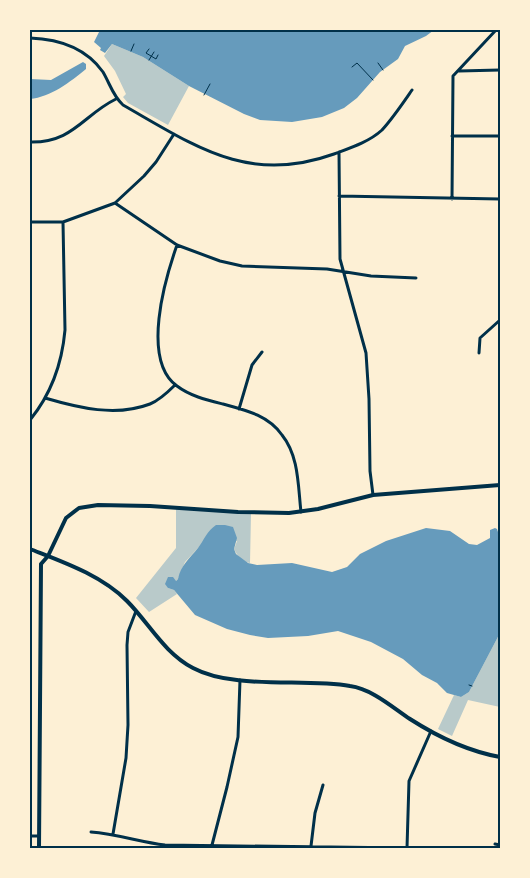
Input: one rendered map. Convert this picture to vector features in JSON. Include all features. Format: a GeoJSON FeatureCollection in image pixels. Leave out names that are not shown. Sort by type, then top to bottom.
{"type":"FeatureCollection","features":[{"type":"Feature","properties":{"kind":"street"},"geometry":{"type":"LineString","coordinates":[[452,199],[453,76],[496,30]]}},
{"type":"Feature","properties":{"kind":"street"},"geometry":{"type":"LineString","coordinates":[[30,38],[64,43],[88,56],[102,72],[116,99],[123,106],[210,153],[242,162],[270,165],[310,162],[363,142],[382,129],[412,90]]}},
{"type":"Feature","properties":{"kind":"street"},"geometry":{"type":"LineString","coordinates":[[459,71],[500,70]]}},
{"type":"Feature","properties":{"kind":"street"},"geometry":{"type":"LineString","coordinates":[[30,142],[40,143],[67,135],[81,126],[97,110],[116,99]]}},
{"type":"Feature","properties":{"kind":"street"},"geometry":{"type":"LineString","coordinates":[[30,222],[63,222],[115,203],[156,162],[174,134]]}},
{"type":"Feature","properties":{"kind":"street"},"geometry":{"type":"LineString","coordinates":[[452,136],[500,136]]}},
{"type":"Feature","properties":{"kind":"street"},"geometry":{"type":"LineString","coordinates":[[339,152],[340,259],[366,353],[369,391],[370,471],[373,495]]}},
{"type":"Feature","properties":{"kind":"street"},"geometry":{"type":"LineString","coordinates":[[339,196],[500,199]]}},
{"type":"Feature","properties":{"kind":"street"},"geometry":{"type":"LineString","coordinates":[[115,203],[177,245],[210,258],[242,266],[342,271],[371,276],[416,278]]}},
{"type":"Feature","properties":{"kind":"street"},"geometry":{"type":"LineString","coordinates":[[30,420],[55,380],[63,347],[65,330],[63,222]]}},
{"type":"Feature","properties":{"kind":"street"},"geometry":{"type":"LineString","coordinates":[[177,245],[160,306],[158,328],[160,360],[175,386],[199,397],[262,417],[271,423],[288,444],[296,471],[301,512]]}},
{"type":"Feature","properties":{"kind":"street"},"geometry":{"type":"LineString","coordinates":[[479,353],[480,338],[500,320]]}},
{"type":"Feature","properties":{"kind":"street"},"geometry":{"type":"LineString","coordinates":[[239,409],[252,366],[262,352]]}},
{"type":"Feature","properties":{"kind":"street"},"geometry":{"type":"LineString","coordinates":[[45,398],[92,409],[126,409],[151,404],[175,386]]}},
{"type":"Feature","properties":{"kind":"street"},"geometry":{"type":"LineString","coordinates":[[39,848],[40,564],[48,556],[66,518],[79,508],[88,506],[150,506],[247,512],[301,512],[373,495],[500,485]]}},
{"type":"Feature","properties":{"kind":"street"},"geometry":{"type":"LineString","coordinates":[[30,549],[81,571],[110,587],[126,600],[160,640],[183,663],[206,674],[240,680],[351,686],[369,692],[458,746],[500,757]]}},
{"type":"Feature","properties":{"kind":"street"},"geometry":{"type":"LineString","coordinates":[[113,834],[126,758],[128,632],[136,611]]}},
{"type":"Feature","properties":{"kind":"street"},"geometry":{"type":"LineString","coordinates":[[212,845],[238,737],[240,680]]}},
{"type":"Feature","properties":{"kind":"street"},"geometry":{"type":"LineString","coordinates":[[91,832],[113,834],[165,844],[407,848],[409,781],[431,731]]}},
{"type":"Feature","properties":{"kind":"street"},"geometry":{"type":"LineString","coordinates":[[311,846],[315,813],[323,785]]}},
{"type":"Feature","properties":{"kind":"street"},"geometry":{"type":"LineString","coordinates":[[30,836],[39,836]]}},
{"type":"Feature","properties":{"kind":"street"},"geometry":{"type":"LineString","coordinates":[[495,844],[500,845]]}},
{"type":"Feature","properties":{"kind":"path"},"geometry":{"type":"LineString","coordinates":[[131,51],[134,44]]}},
{"type":"Feature","properties":{"kind":"path"},"geometry":{"type":"LineString","coordinates":[[149,49],[146,53],[156,59],[158,55]]}},
{"type":"Feature","properties":{"kind":"path"},"geometry":{"type":"LineString","coordinates":[[149,60],[154,52]]}},
{"type":"Feature","properties":{"kind":"path"},"geometry":{"type":"LineString","coordinates":[[352,67],[357,63],[372,80]]}},
{"type":"Feature","properties":{"kind":"path"},"geometry":{"type":"LineString","coordinates":[[378,64],[383,70]]}},
{"type":"Feature","properties":{"kind":"path"},"geometry":{"type":"LineString","coordinates":[[204,95],[210,84]]}},
{"type":"Feature","properties":{"kind":"shaded area"},"geometry":{"type":"Polygon","coordinates":[[[112,44],[143,57],[189,86],[168,125],[128,103],[123,97],[126,94],[115,71],[104,56],[112,44]]]}},
{"type":"Feature","properties":{"kind":"shaded area"},"geometry":{"type":"Polygon","coordinates":[[[176,509],[251,514],[250,563],[243,560],[235,552],[234,549],[237,541],[199,547],[185,562],[178,579],[168,588],[174,590],[177,594],[149,612],[136,598],[176,548],[176,509]]]}},
{"type":"Feature","properties":{"kind":"shaded area"},"geometry":{"type":"Polygon","coordinates":[[[500,633],[500,707],[468,700],[452,736],[438,729],[454,695],[461,697],[469,692],[500,633]]]}},
{"type":"Feature","properties":{"kind":"water"},"geometry":{"type":"Polygon","coordinates":[[[100,30],[434,30],[405,46],[398,59],[380,72],[357,98],[344,108],[322,117],[292,122],[260,120],[244,114],[189,86],[143,57],[112,44],[105,53],[94,42],[100,30]]]}},
{"type":"Feature","properties":{"kind":"water"},"geometry":{"type":"Polygon","coordinates":[[[83,62],[86,64],[86,69],[67,84],[53,92],[30,99],[30,79],[51,80],[83,62]]]}},
{"type":"Feature","properties":{"kind":"water"},"geometry":{"type":"Polygon","coordinates":[[[216,525],[233,527],[237,538],[234,549],[236,554],[248,563],[257,565],[292,563],[332,572],[347,567],[360,554],[386,541],[426,528],[450,531],[469,544],[477,545],[490,538],[490,530],[495,528],[500,538],[500,633],[469,692],[461,697],[447,693],[437,683],[422,675],[403,659],[371,642],[338,631],[308,636],[268,638],[227,629],[195,615],[174,590],[168,588],[165,584],[168,577],[173,577],[176,581],[178,579],[186,562],[216,525]]]}}]}
